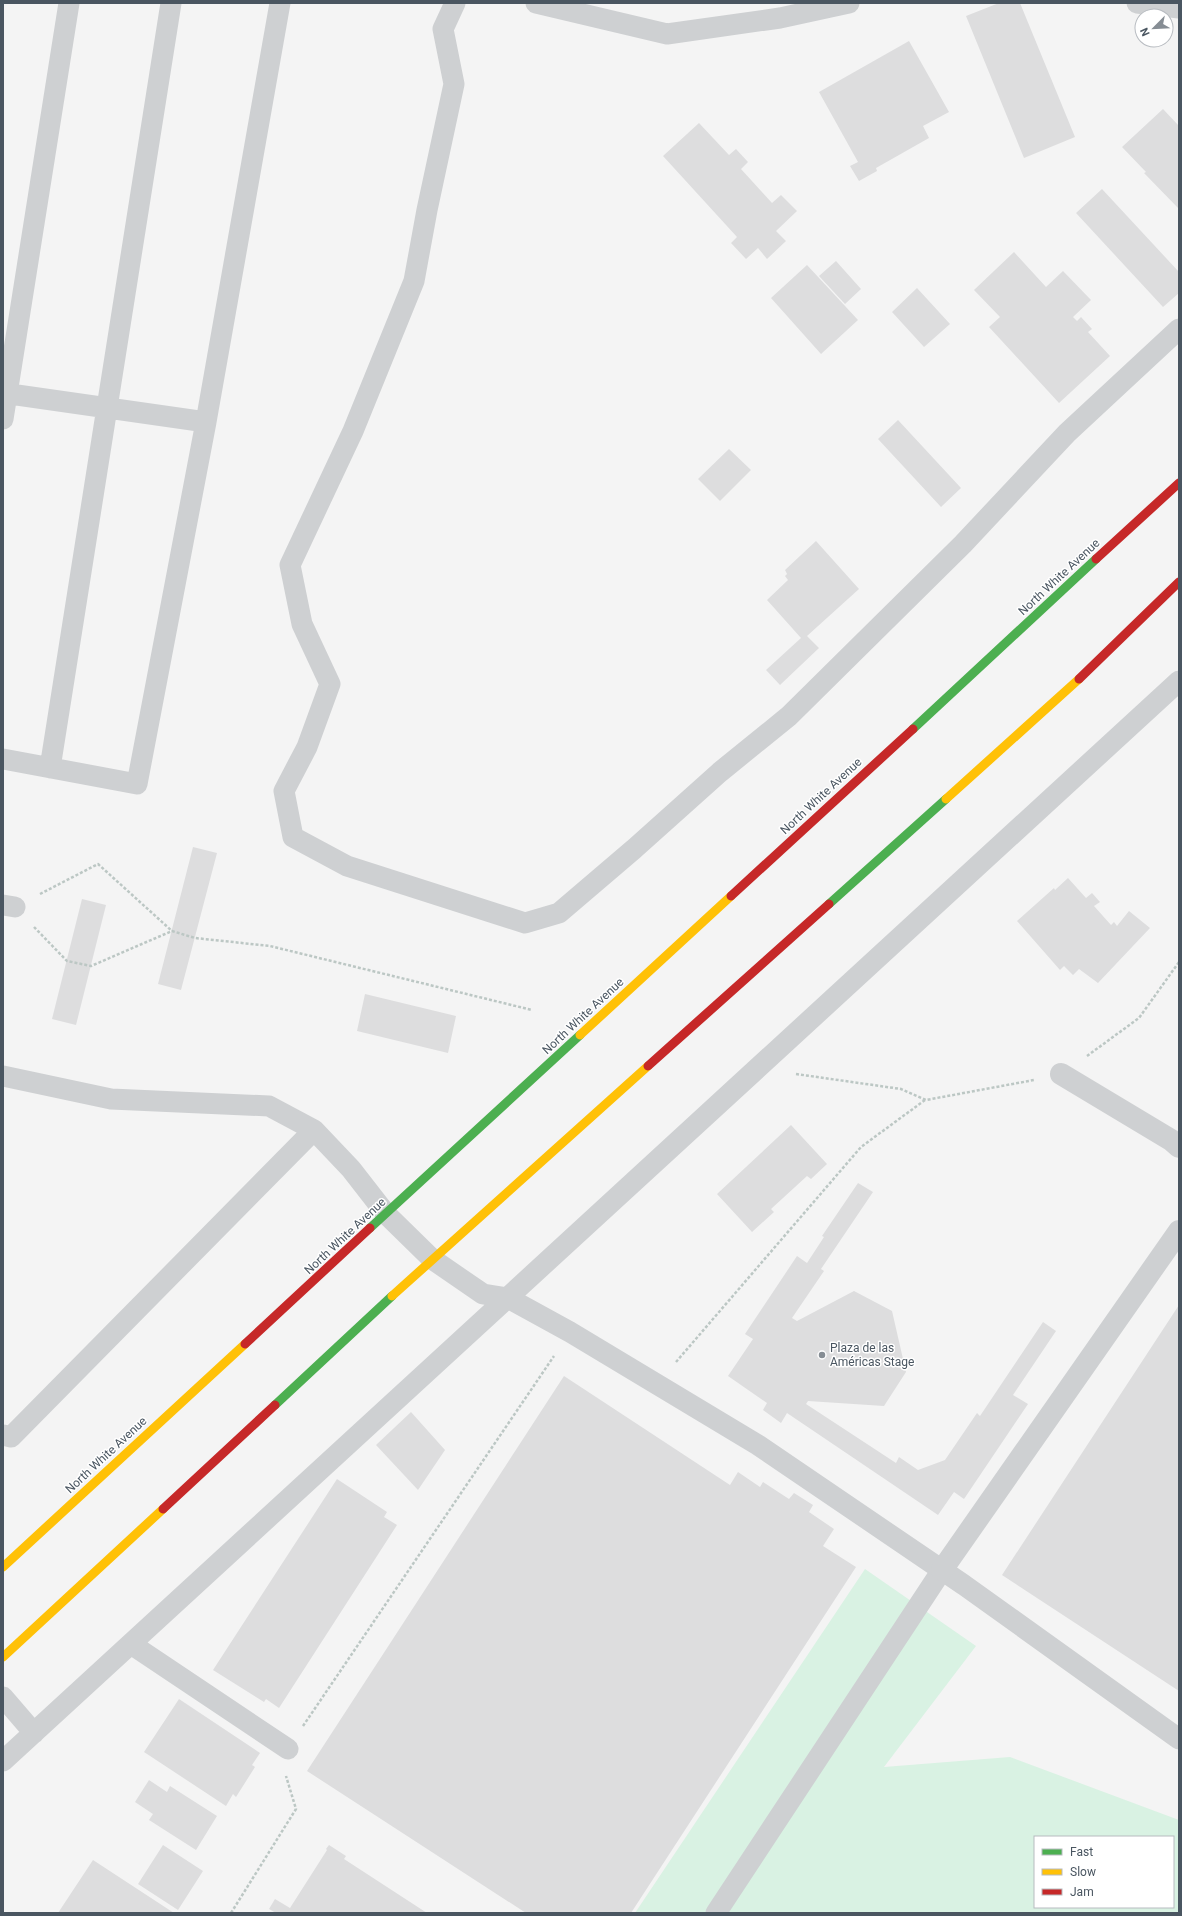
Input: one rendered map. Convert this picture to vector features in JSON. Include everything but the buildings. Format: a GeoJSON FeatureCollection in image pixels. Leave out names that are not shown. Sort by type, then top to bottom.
{"type":"FeatureCollection","features":[{"type":"Feature","properties":{"kind":"main road","name":"North White Avenue"},"geometry":{"type":"LineString","coordinates":[[3,1567],[1179,483]]}},
{"type":"Feature","properties":{"kind":"main road"},"geometry":{"type":"LineString","coordinates":[[3,1657],[432,1259],[1054,703],[1179,582]]}},
{"type":"Feature","properties":{"kind":"street"},"geometry":{"type":"LineString","coordinates":[[1062,1074],[1171,1140],[1179,1147]]}},
{"type":"Feature","properties":{"kind":"street"},"geometry":{"type":"LineString","coordinates":[[942,1570],[1179,1231]]}},
{"type":"Feature","properties":{"kind":"lane"},"geometry":{"type":"LineString","coordinates":[[3,419],[5,393],[69,3]]}},
{"type":"Feature","properties":{"kind":"lane"},"geometry":{"type":"LineString","coordinates":[[50,768],[109,408],[172,3]]}},
{"type":"Feature","properties":{"kind":"lane"},"geometry":{"type":"LineString","coordinates":[[3,759],[137,784],[206,422],[280,3]]}},
{"type":"Feature","properties":{"kind":"lane"},"geometry":{"type":"LineString","coordinates":[[455,3],[443,29],[454,84],[427,210],[414,281],[353,431],[290,566],[302,624],[330,684],[307,747],[284,791],[293,837],[347,866],[525,923],[559,913],[634,850],[720,772],[789,716],[963,544],[1067,433],[1179,329]]}},
{"type":"Feature","properties":{"kind":"lane"},"geometry":{"type":"LineString","coordinates":[[536,3],[667,34],[780,18],[849,3]]}},
{"type":"Feature","properties":{"kind":"lane"},"geometry":{"type":"LineString","coordinates":[[1137,3],[1179,8]]}},
{"type":"Feature","properties":{"kind":"lane"},"geometry":{"type":"LineString","coordinates":[[5,393],[206,422]]}},
{"type":"Feature","properties":{"kind":"lane"},"geometry":{"type":"LineString","coordinates":[[3,1761],[1179,681]]}},
{"type":"Feature","properties":{"kind":"lane"},"geometry":{"type":"LineString","coordinates":[[3,1076],[111,1099],[269,1106],[314,1130],[351,1169],[386,1214],[432,1259],[482,1294],[508,1298],[570,1332],[758,1444],[942,1570],[1179,1739]]}},
{"type":"Feature","properties":{"kind":"lane"},"geometry":{"type":"LineString","coordinates":[[6,1439],[314,1130]]}},
{"type":"Feature","properties":{"kind":"lane"},"geometry":{"type":"LineString","coordinates":[[716,1913],[942,1570]]}},
{"type":"Feature","properties":{"kind":"lane"},"geometry":{"type":"LineString","coordinates":[[131,1644],[288,1749]]}},
{"type":"Feature","properties":{"kind":"lane"},"geometry":{"type":"LineString","coordinates":[[3,1697],[34,1733]]}},
{"type":"Feature","properties":{"kind":"path"},"geometry":{"type":"LineString","coordinates":[[172,931],[91,966],[67,961],[9,906],[98,864],[172,931],[195,938],[270,946],[532,1010]]}},
{"type":"Feature","properties":{"kind":"path"},"geometry":{"type":"LineString","coordinates":[[657,1384],[861,1147],[926,1100],[1062,1074],[1139,1018],[1179,962]]}},
{"type":"Feature","properties":{"kind":"path"},"geometry":{"type":"LineString","coordinates":[[796,1074],[900,1089],[926,1100]]}},
{"type":"Feature","properties":{"kind":"path"},"geometry":{"type":"LineString","coordinates":[[231,1913],[296,1809],[282,1758],[570,1332]]}},
{"type":"Feature","properties":{"kind":"green space"},"geometry":{"type":"Polygon","coordinates":[[[865,1569],[976,1646],[884,1767],[1010,1757],[1179,1820],[1179,1913],[635,1913],[865,1569]]]}},
{"type":"Feature","properties":{"kind":"traffic: fast"},"geometry":{"type":"LineString","coordinates":[[913,729],[1096,559]]}},
{"type":"Feature","properties":{"kind":"traffic: fast"},"geometry":{"type":"LineString","coordinates":[[829,904],[946,799]]}},
{"type":"Feature","properties":{"kind":"traffic: fast"},"geometry":{"type":"LineString","coordinates":[[370,1228],[580,1035]]}},
{"type":"Feature","properties":{"kind":"traffic: fast"},"geometry":{"type":"LineString","coordinates":[[275,1405],[392,1296]]}},
{"type":"Feature","properties":{"kind":"traffic: slow"},"geometry":{"type":"LineString","coordinates":[[946,799],[1079,679]]}},
{"type":"Feature","properties":{"kind":"traffic: slow"},"geometry":{"type":"LineString","coordinates":[[580,1035],[731,896]]}},
{"type":"Feature","properties":{"kind":"traffic: slow"},"geometry":{"type":"LineString","coordinates":[[392,1296],[648,1066]]}},
{"type":"Feature","properties":{"kind":"traffic: slow"},"geometry":{"type":"LineString","coordinates":[[3,1567],[245,1344]]}},
{"type":"Feature","properties":{"kind":"traffic: slow"},"geometry":{"type":"LineString","coordinates":[[3,1657],[163,1509]]}},
{"type":"Feature","properties":{"kind":"traffic: jam"},"geometry":{"type":"LineString","coordinates":[[1096,559],[1179,483]]}},
{"type":"Feature","properties":{"kind":"traffic: jam"},"geometry":{"type":"LineString","coordinates":[[1079,679],[1179,582]]}},
{"type":"Feature","properties":{"kind":"traffic: jam"},"geometry":{"type":"LineString","coordinates":[[731,896],[913,729]]}},
{"type":"Feature","properties":{"kind":"traffic: jam"},"geometry":{"type":"LineString","coordinates":[[648,1066],[829,904]]}},
{"type":"Feature","properties":{"kind":"traffic: jam"},"geometry":{"type":"LineString","coordinates":[[245,1344],[370,1228]]}},
{"type":"Feature","properties":{"kind":"traffic: jam"},"geometry":{"type":"LineString","coordinates":[[163,1509],[275,1405]]}},
{"type":"Feature","properties":{"kind":"place","name":"Plaza de las Américas Stage"},"geometry":{"type":"Point","coordinates":[822,1355]}}]}
